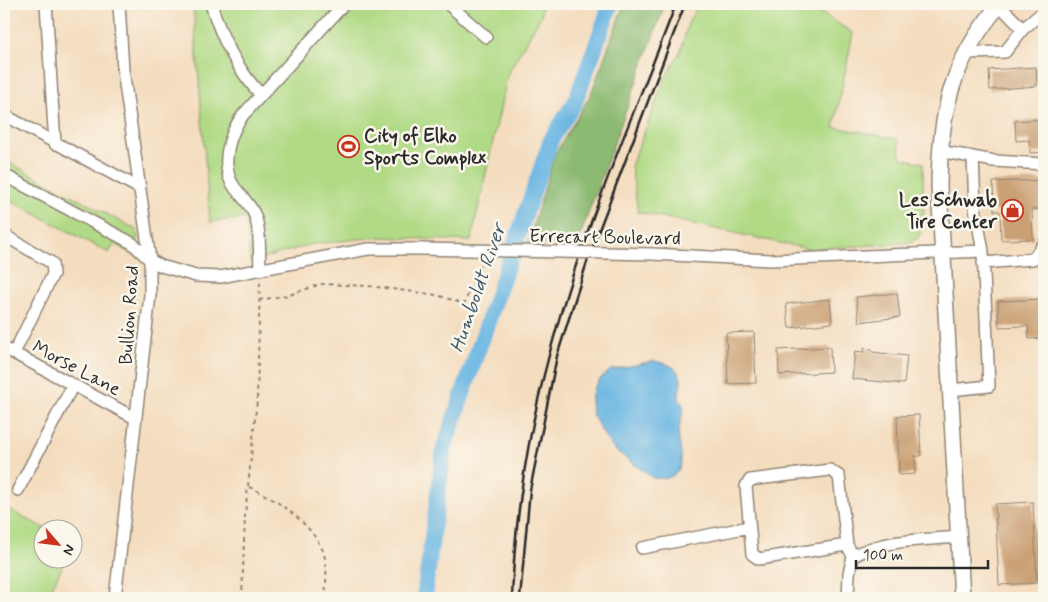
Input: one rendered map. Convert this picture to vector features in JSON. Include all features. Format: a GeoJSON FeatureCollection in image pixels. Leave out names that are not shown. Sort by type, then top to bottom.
{"type":"FeatureCollection","features":[{"type":"Feature","properties":{"kind":"main road"},"geometry":{"type":"LineString","coordinates":[[962,598],[939,186],[940,133],[947,101],[956,74],[967,53],[1000,4]]}},
{"type":"Feature","properties":{"kind":"street"},"geometry":{"type":"LineString","coordinates":[[46,4],[55,144]]}},
{"type":"Feature","properties":{"kind":"street","name":"Bullion Road"},"geometry":{"type":"LineString","coordinates":[[114,598],[149,303],[150,260],[123,70],[119,4]]}},
{"type":"Feature","properties":{"kind":"street"},"geometry":{"type":"LineString","coordinates":[[211,4],[230,52],[248,80],[261,95]]}},
{"type":"Feature","properties":{"kind":"street"},"geometry":{"type":"LineString","coordinates":[[260,270],[256,217],[228,173],[227,157],[231,138],[238,122],[344,4]]}},
{"type":"Feature","properties":{"kind":"street"},"geometry":{"type":"LineString","coordinates":[[448,4],[486,37]]}},
{"type":"Feature","properties":{"kind":"street"},"geometry":{"type":"LineString","coordinates":[[1000,4],[1023,29]]}},
{"type":"Feature","properties":{"kind":"street"},"geometry":{"type":"LineString","coordinates":[[967,53],[1005,52],[1023,29],[1044,11]]}},
{"type":"Feature","properties":{"kind":"street"},"geometry":{"type":"LineString","coordinates":[[4,115],[139,188]]}},
{"type":"Feature","properties":{"kind":"street"},"geometry":{"type":"LineString","coordinates":[[939,152],[994,161],[1044,164]]}},
{"type":"Feature","properties":{"kind":"street"},"geometry":{"type":"LineString","coordinates":[[951,390],[988,386],[983,257],[975,208],[973,158]]}},
{"type":"Feature","properties":{"kind":"street"},"geometry":{"type":"LineString","coordinates":[[4,175],[132,243],[150,260]]}},
{"type":"Feature","properties":{"kind":"street"},"geometry":{"type":"LineString","coordinates":[[4,235],[52,263],[53,274],[9,351]]}},
{"type":"Feature","properties":{"kind":"street","name":"Errecart Boulevard"},"geometry":{"type":"LineString","coordinates":[[150,260],[161,266],[196,276],[220,277],[368,249],[652,254],[771,260],[944,254],[1033,259],[1044,244]]}},
{"type":"Feature","properties":{"kind":"street","name":"Morse Lane"},"geometry":{"type":"LineString","coordinates":[[9,351],[135,418]]}},
{"type":"Feature","properties":{"kind":"street"},"geometry":{"type":"LineString","coordinates":[[18,490],[73,385]]}},
{"type":"Feature","properties":{"kind":"street"},"geometry":{"type":"LineString","coordinates":[[846,545],[759,559],[752,554],[746,486],[750,480],[830,470],[839,476],[846,545],[853,556]]}},
{"type":"Feature","properties":{"kind":"street"},"geometry":{"type":"LineString","coordinates":[[642,548],[749,527]]}},
{"type":"Feature","properties":{"kind":"street"},"geometry":{"type":"LineString","coordinates":[[848,598],[848,573],[853,556],[865,550],[892,544],[959,537]]}},
{"type":"Feature","properties":{"kind":"path"},"geometry":{"type":"LineString","coordinates":[[259,300],[289,296],[321,284],[369,286],[437,294],[464,304],[486,250]]}},
{"type":"Feature","properties":{"kind":"path"},"geometry":{"type":"LineString","coordinates":[[242,598],[248,486],[256,400],[260,270]]}},
{"type":"Feature","properties":{"kind":"path"},"geometry":{"type":"LineString","coordinates":[[248,486],[261,492],[288,511],[307,528],[320,546],[326,566],[326,598]]}},
{"type":"Feature","properties":{"kind":"green space","name":"City of Elko Sports Complex"},"geometry":{"type":"Polygon","coordinates":[[[193,4],[542,4],[541,16],[508,73],[471,241],[378,237],[313,244],[250,262],[246,218],[210,222],[193,4]]]}},
{"type":"Feature","properties":{"kind":"green space"},"geometry":{"type":"Polygon","coordinates":[[[624,4],[665,4],[577,244],[527,245],[555,154],[591,94],[624,4]]]}},
{"type":"Feature","properties":{"kind":"green space"},"geometry":{"type":"Polygon","coordinates":[[[698,4],[807,4],[853,33],[834,127],[898,139],[901,158],[923,163],[924,226],[917,239],[907,243],[808,249],[638,212],[631,166],[665,79],[681,50],[688,24],[698,4]]]}},
{"type":"Feature","properties":{"kind":"green space"},"geometry":{"type":"Polygon","coordinates":[[[4,160],[137,230],[139,258],[114,244],[109,253],[4,197],[4,160]]]}},
{"type":"Feature","properties":{"kind":"green space"},"geometry":{"type":"Polygon","coordinates":[[[4,507],[32,522],[32,570],[61,570],[46,598],[4,598],[4,507]]]}},
{"type":"Feature","properties":{"kind":"water"},"geometry":{"type":"Polygon","coordinates":[[[654,361],[676,369],[681,382],[679,399],[683,406],[683,412],[679,434],[681,464],[673,476],[667,478],[653,478],[615,450],[608,442],[592,414],[591,399],[594,388],[601,378],[611,370],[654,361]]]}},
{"type":"Feature","properties":{"kind":"building"},"geometry":{"type":"Polygon","coordinates":[[[1036,67],[1037,86],[990,90],[989,70],[1036,67]]]}},
{"type":"Feature","properties":{"kind":"building"},"geometry":{"type":"Polygon","coordinates":[[[1044,119],[1044,152],[1030,153],[1029,140],[1016,141],[1015,121],[1044,119]]]}},
{"type":"Feature","properties":{"kind":"building","name":"Les Schwab Tire Center"},"geometry":{"type":"Polygon","coordinates":[[[1044,180],[1044,209],[1032,209],[1033,239],[1001,240],[1000,211],[994,211],[993,182],[1044,180]]]}},
{"type":"Feature","properties":{"kind":"building"},"geometry":{"type":"Polygon","coordinates":[[[897,293],[900,317],[859,322],[856,297],[897,293]]]}},
{"type":"Feature","properties":{"kind":"building"},"geometry":{"type":"Polygon","coordinates":[[[830,299],[832,323],[789,328],[786,304],[830,299]]]}},
{"type":"Feature","properties":{"kind":"building"},"geometry":{"type":"Polygon","coordinates":[[[1044,299],[1044,338],[1029,339],[1028,326],[999,327],[998,301],[1044,299]]]}},
{"type":"Feature","properties":{"kind":"building"},"geometry":{"type":"Polygon","coordinates":[[[754,332],[756,383],[728,384],[726,333],[754,332]]]}},
{"type":"Feature","properties":{"kind":"building"},"geometry":{"type":"Polygon","coordinates":[[[830,347],[831,372],[779,375],[778,350],[830,347]]]}},
{"type":"Feature","properties":{"kind":"building"},"geometry":{"type":"Polygon","coordinates":[[[864,348],[872,349],[872,352],[907,356],[904,384],[852,379],[855,351],[864,352],[864,348]]]}},
{"type":"Feature","properties":{"kind":"building"},"geometry":{"type":"Polygon","coordinates":[[[919,415],[921,456],[915,456],[915,474],[899,475],[897,416],[919,415]]]}},
{"type":"Feature","properties":{"kind":"building"},"geometry":{"type":"Polygon","coordinates":[[[1033,502],[1037,583],[999,585],[995,504],[1033,502]]]}},
{"type":"Feature","properties":{"kind":"waterway","name":"Humboldt River"},"geometry":{"type":"LineString","coordinates":[[424,598],[444,448],[551,140],[575,102],[611,4]]}},
{"type":"Feature","properties":{"kind":"railway"},"geometry":{"type":"LineString","coordinates":[[512,598],[517,530],[526,463],[539,396],[556,330],[582,247],[676,4]]}},
{"type":"Feature","properties":{"kind":"railway"},"geometry":{"type":"LineString","coordinates":[[520,598],[530,490],[557,356],[588,259],[685,4]]}},
{"type":"Feature","properties":{"kind":"place","name":"City of Elko Sports Complex"},"geometry":{"type":"Point","coordinates":[348,146]}},
{"type":"Feature","properties":{"kind":"place","name":"Les Schwab Tire Center"},"geometry":{"type":"Point","coordinates":[1013,210]}}]}
